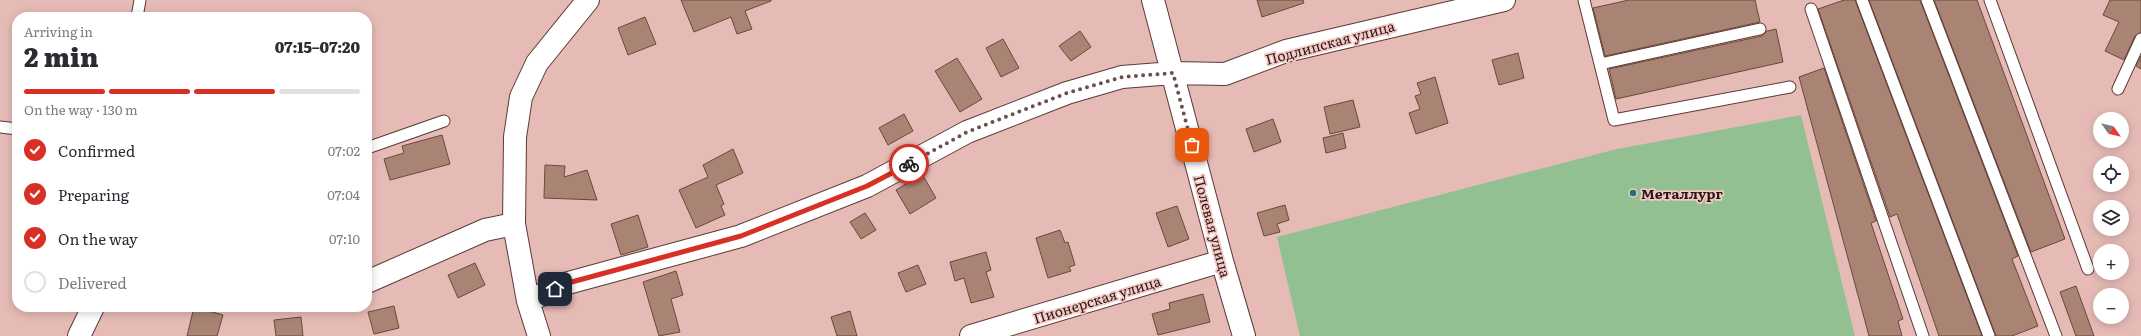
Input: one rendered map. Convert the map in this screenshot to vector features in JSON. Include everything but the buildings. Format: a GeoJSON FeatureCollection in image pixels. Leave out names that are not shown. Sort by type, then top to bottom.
{"type":"FeatureCollection","features":[{"type":"Feature","properties":{"kind":"street"},"geometry":{"type":"LineString","coordinates":[[539,336],[528,301],[514,224],[515,137],[521,97],[537,62],[588,0]]}},
{"type":"Feature","properties":{"kind":"street","name":"Полевая улица"},"geometry":{"type":"LineString","coordinates":[[1153,0],[1222,261],[1244,336]]}},
{"type":"Feature","properties":{"kind":"street","name":"Подлипская улица"},"geometry":{"type":"LineString","coordinates":[[528,301],[568,283],[741,236],[867,186],[967,132],[1067,93],[1122,77],[1173,73],[1225,74],[1286,51],[1504,0]]}},
{"type":"Feature","properties":{"kind":"street"},"geometry":{"type":"LineString","coordinates":[[372,280],[485,230],[514,224]]}},
{"type":"Feature","properties":{"kind":"street","name":"Пионерская улица"},"geometry":{"type":"LineString","coordinates":[[971,336],[1222,261]]}},
{"type":"Feature","properties":{"kind":"street"},"geometry":{"type":"LineString","coordinates":[[79,336],[91,312]]}},
{"type":"Feature","properties":{"kind":"lane"},"geometry":{"type":"LineString","coordinates":[[137,12],[140,0]]}},
{"type":"Feature","properties":{"kind":"lane"},"geometry":{"type":"LineString","coordinates":[[1584,0],[1614,120],[1790,87]]}},
{"type":"Feature","properties":{"kind":"lane"},"geometry":{"type":"LineString","coordinates":[[1862,0],[1990,336]]}},
{"type":"Feature","properties":{"kind":"lane"},"geometry":{"type":"LineString","coordinates":[[1927,0],[2056,336]]}},
{"type":"Feature","properties":{"kind":"lane"},"geometry":{"type":"LineString","coordinates":[[1990,0],[2088,269]]}},
{"type":"Feature","properties":{"kind":"lane"},"geometry":{"type":"LineString","coordinates":[[1810,9],[1923,336]]}},
{"type":"Feature","properties":{"kind":"lane"},"geometry":{"type":"LineString","coordinates":[[1600,64],[1760,29]]}},
{"type":"Feature","properties":{"kind":"lane"},"geometry":{"type":"LineString","coordinates":[[2118,89],[2141,39]]}},
{"type":"Feature","properties":{"kind":"lane"},"geometry":{"type":"LineString","coordinates":[[372,146],[444,121]]}},
{"type":"Feature","properties":{"kind":"lane"},"geometry":{"type":"LineString","coordinates":[[0,127],[12,128]]}},
{"type":"Feature","properties":{"kind":"green space","name":"Металлург"},"geometry":{"type":"Polygon","coordinates":[[[1801,115],[1855,336],[1300,336],[1277,237],[1617,149],[1801,115]]]}},
{"type":"Feature","properties":{"kind":"way so far"},"geometry":{"type":"LineString","coordinates":[[909,164],[967,132],[1067,93],[1122,77],[1173,73],[1192,145]]}},
{"type":"Feature","properties":{"kind":"place","name":"Металлург"},"geometry":{"type":"Point","coordinates":[1633,193]}},
{"type":"Feature","properties":{"kind":"route"},"geometry":{"type":"LineString","coordinates":[[555,289],[568,283],[741,236],[867,186],[909,164]]}}]}
